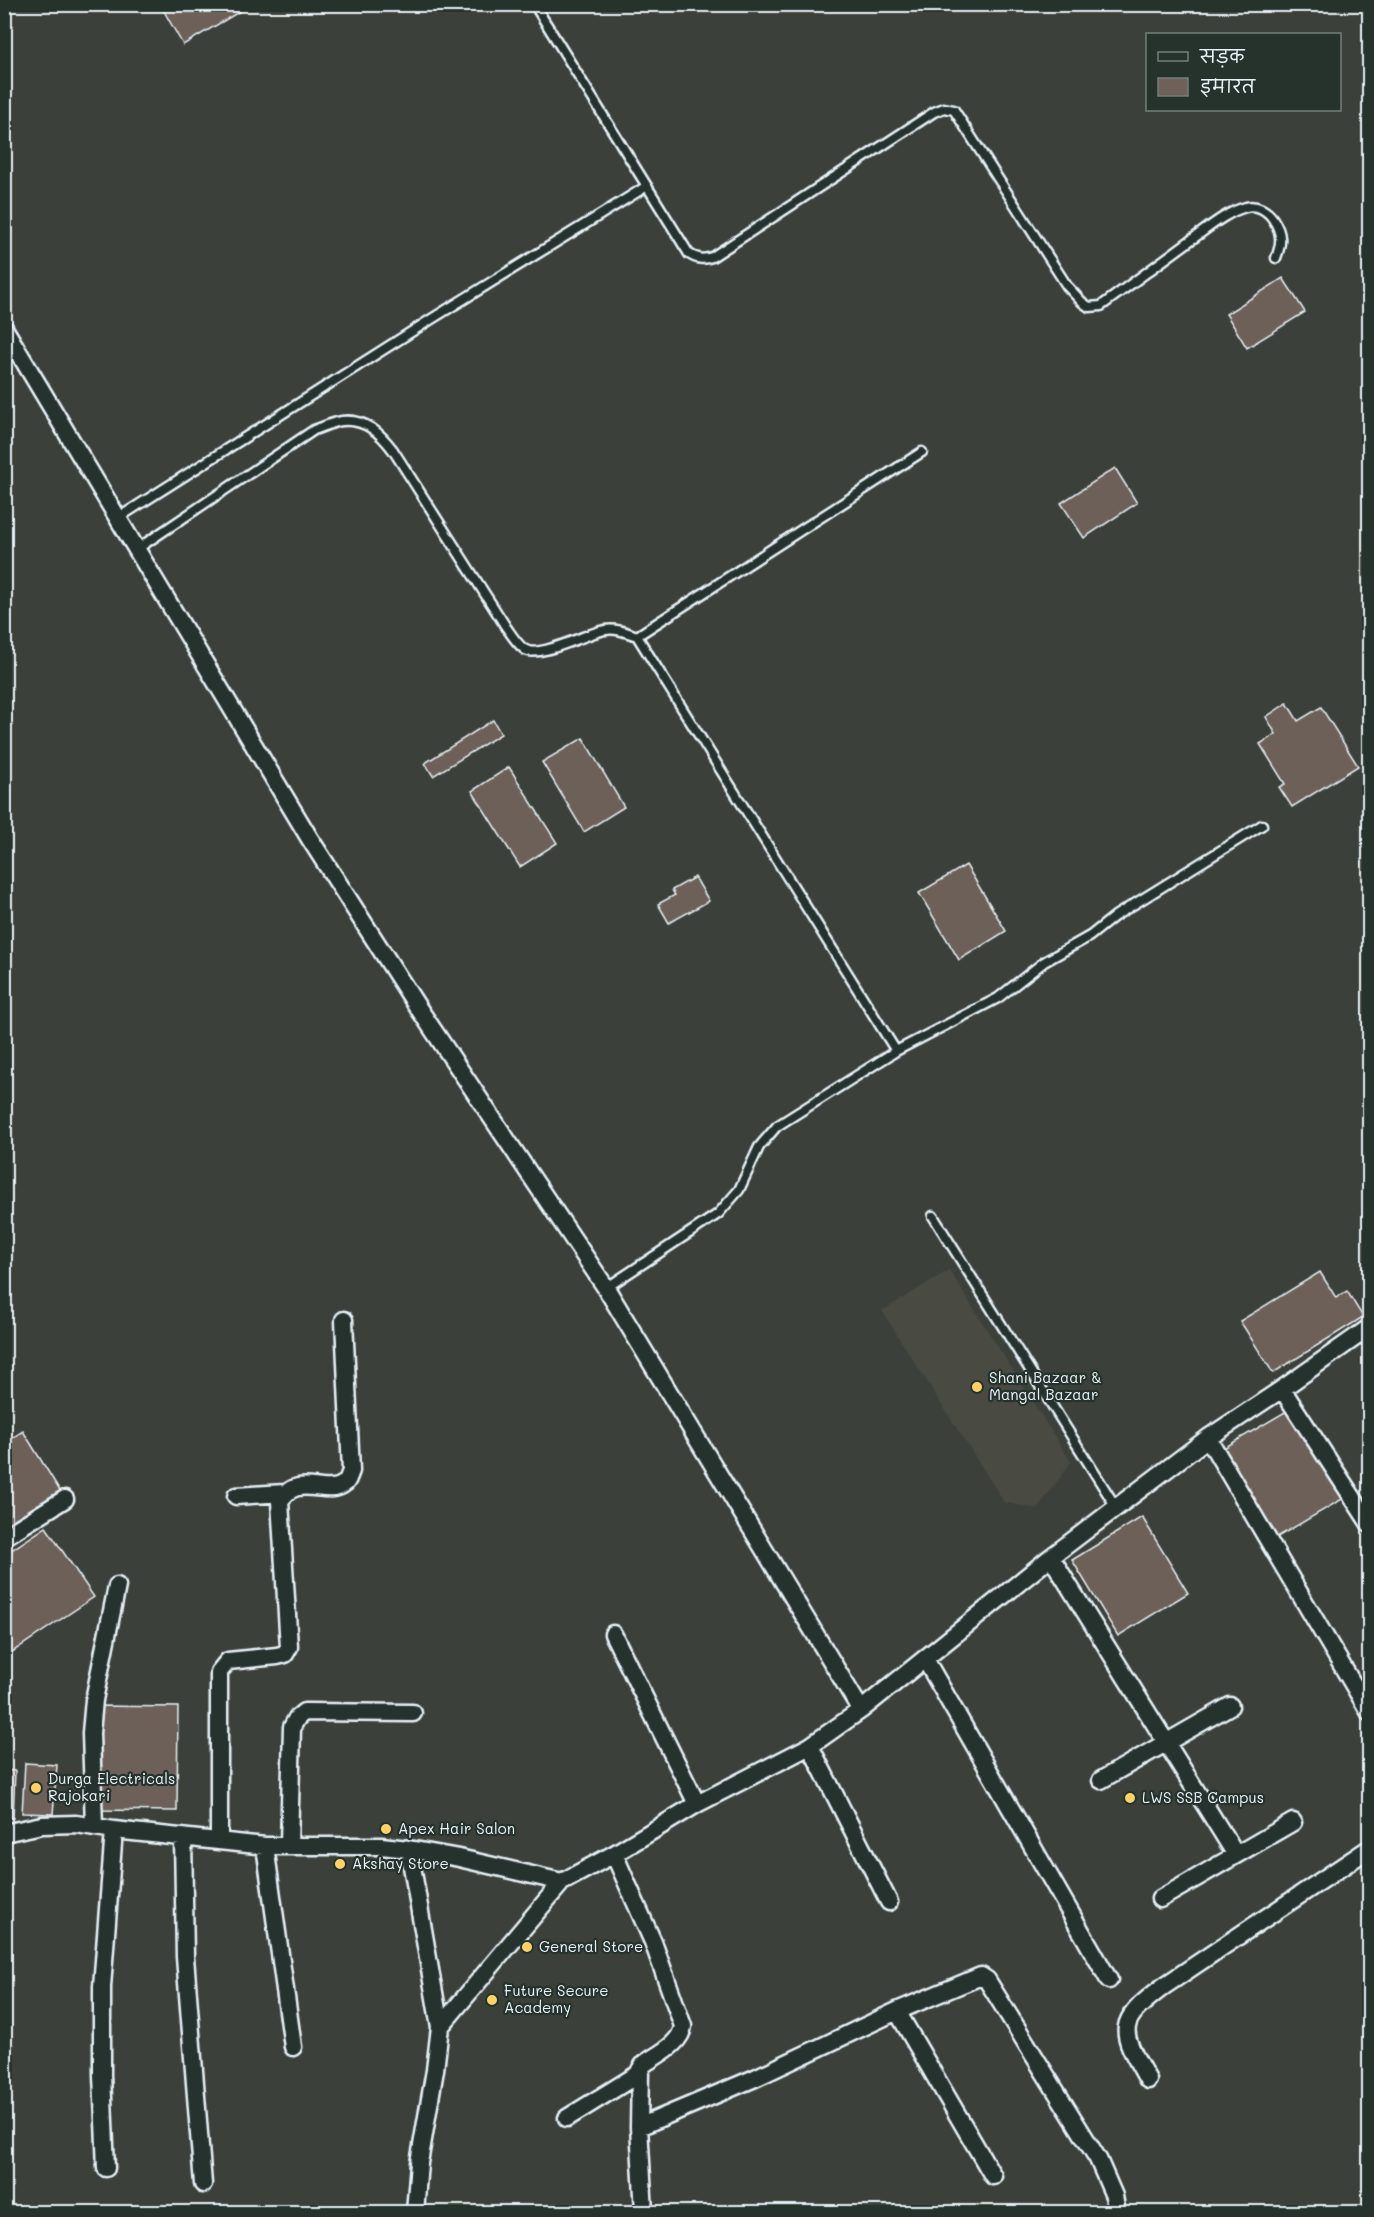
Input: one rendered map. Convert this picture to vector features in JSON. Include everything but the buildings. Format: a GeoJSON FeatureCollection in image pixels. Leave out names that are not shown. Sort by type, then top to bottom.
{"type":"FeatureCollection","features":[{"type":"Feature","properties":{"kind":"street"},"geometry":{"type":"LineString","coordinates":[[4,328],[323,858],[415,1003],[606,1288],[861,1710]]}},
{"type":"Feature","properties":{"kind":"street"},"geometry":{"type":"LineString","coordinates":[[219,1840],[219,1672],[228,1661],[277,1656],[288,1652],[289,1647],[280,1501],[285,1493],[295,1487],[337,1488],[346,1483],[351,1471],[344,1320]]}},
{"type":"Feature","properties":{"kind":"street"},"geometry":{"type":"LineString","coordinates":[[440,2027],[562,1882],[697,1804],[810,1746],[861,1710],[1051,1557],[1208,1438],[1370,1327]]}},
{"type":"Feature","properties":{"kind":"street"},"geometry":{"type":"LineString","coordinates":[[1282,1389],[1370,1524]]}},
{"type":"Feature","properties":{"kind":"street"},"geometry":{"type":"LineString","coordinates":[[1208,1438],[1370,1713]]}},
{"type":"Feature","properties":{"kind":"street"},"geometry":{"type":"LineString","coordinates":[[236,1496],[285,1493]]}},
{"type":"Feature","properties":{"kind":"street"},"geometry":{"type":"LineString","coordinates":[[4,1537],[65,1499]]}},
{"type":"Feature","properties":{"kind":"street"},"geometry":{"type":"LineString","coordinates":[[1051,1557],[1236,1855]]}},
{"type":"Feature","properties":{"kind":"street"},"geometry":{"type":"LineString","coordinates":[[94,1827],[91,1733],[94,1700],[117,1586]]}},
{"type":"Feature","properties":{"kind":"street"},"geometry":{"type":"LineString","coordinates":[[613,1634],[697,1804]]}},
{"type":"Feature","properties":{"kind":"street"},"geometry":{"type":"LineString","coordinates":[[925,1659],[1109,1980]]}},
{"type":"Feature","properties":{"kind":"street"},"geometry":{"type":"LineString","coordinates":[[1101,1780],[1230,1706]]}},
{"type":"Feature","properties":{"kind":"street"},"geometry":{"type":"LineString","coordinates":[[289,1845],[292,1727],[297,1718],[304,1712],[413,1713]]}},
{"type":"Feature","properties":{"kind":"street"},"geometry":{"type":"LineString","coordinates":[[810,1746],[889,1902]]}},
{"type":"Feature","properties":{"kind":"street"},"geometry":{"type":"LineString","coordinates":[[1160,1899],[1293,1822]]}},
{"type":"Feature","properties":{"kind":"street"},"geometry":{"type":"LineString","coordinates":[[4,1833],[42,1826],[76,1824],[265,1846],[381,1846],[409,1849],[562,1882]]}},
{"type":"Feature","properties":{"kind":"street"},"geometry":{"type":"LineString","coordinates":[[106,2168],[102,2075],[102,1987],[114,1830]]}},
{"type":"Feature","properties":{"kind":"street"},"geometry":{"type":"LineString","coordinates":[[183,1837],[184,1957],[203,2184]]}},
{"type":"Feature","properties":{"kind":"street"},"geometry":{"type":"LineString","coordinates":[[265,1846],[293,2048]]}},
{"type":"Feature","properties":{"kind":"street"},"geometry":{"type":"LineString","coordinates":[[1148,2080],[1130,2049],[1126,2035],[1126,2022],[1134,2011],[1164,1986],[1370,1848]]}},
{"type":"Feature","properties":{"kind":"street"},"geometry":{"type":"LineString","coordinates":[[409,1849],[440,2027],[419,2163],[415,2212]]}},
{"type":"Feature","properties":{"kind":"street"},"geometry":{"type":"LineString","coordinates":[[614,1854],[653,1942],[683,2026],[678,2040],[644,2064],[640,2073],[639,2127],[644,2212]]}},
{"type":"Feature","properties":{"kind":"street"},"geometry":{"type":"LineString","coordinates":[[639,2127],[755,2078],[897,2011],[976,1977],[984,1977],[1098,2159],[1114,2196],[1117,2212]]}},
{"type":"Feature","properties":{"kind":"street"},"geometry":{"type":"LineString","coordinates":[[897,2011],[993,2176]]}},
{"type":"Feature","properties":{"kind":"street"},"geometry":{"type":"LineString","coordinates":[[567,2118],[640,2073]]}},
{"type":"Feature","properties":{"kind":"lane"},"geometry":{"type":"LineString","coordinates":[[534,4],[689,254],[694,258],[706,259],[933,112],[944,108],[954,110],[1067,286],[1089,308],[1101,306],[1209,227],[1236,210],[1248,206],[1259,207],[1270,214],[1276,224],[1280,233],[1281,245],[1276,258]]}},
{"type":"Feature","properties":{"kind":"lane"},"geometry":{"type":"LineString","coordinates":[[118,518],[430,320],[647,186]]}},
{"type":"Feature","properties":{"kind":"lane"},"geometry":{"type":"LineString","coordinates":[[137,549],[314,430],[342,421],[363,423],[380,433],[506,627],[524,650],[533,653],[544,651],[606,629],[622,630],[637,636],[896,1051]]}},
{"type":"Feature","properties":{"kind":"lane"},"geometry":{"type":"LineString","coordinates":[[637,636],[922,452]]}},
{"type":"Feature","properties":{"kind":"lane"},"geometry":{"type":"LineString","coordinates":[[606,1288],[718,1214],[739,1190],[759,1147],[777,1126],[896,1051],[998,998],[1044,962],[1090,936],[1115,916],[1262,825]]}},
{"type":"Feature","properties":{"kind":"lane"},"geometry":{"type":"LineString","coordinates":[[933,1216],[1116,1507]]}},
{"type":"Feature","properties":{"kind":"shaded area","name":"Shani Bazaar & Mangal Bazaar"},"geometry":{"type":"Polygon","coordinates":[[[949,1270],[1071,1462],[1037,1509],[1004,1502],[882,1311],[949,1270]]]}},
{"type":"Feature","properties":{"kind":"place","name":"Shani Bazaar & Mangal Bazaar"},"geometry":{"type":"Point","coordinates":[977,1387]}},
{"type":"Feature","properties":{"kind":"place","name":"Durga Electricals Rajokari"},"geometry":{"type":"Point","coordinates":[36,1788]}},
{"type":"Feature","properties":{"kind":"place","name":"LWS SSB Campus"},"geometry":{"type":"Point","coordinates":[1130,1798]}},
{"type":"Feature","properties":{"kind":"place","name":"Apex Hair Salon"},"geometry":{"type":"Point","coordinates":[386,1829]}},
{"type":"Feature","properties":{"kind":"place","name":"Akshay Store"},"geometry":{"type":"Point","coordinates":[340,1864]}},
{"type":"Feature","properties":{"kind":"place","name":"General Store"},"geometry":{"type":"Point","coordinates":[527,1947]}},
{"type":"Feature","properties":{"kind":"place","name":"Future Secure Academy"},"geometry":{"type":"Point","coordinates":[492,2000]}}]}
